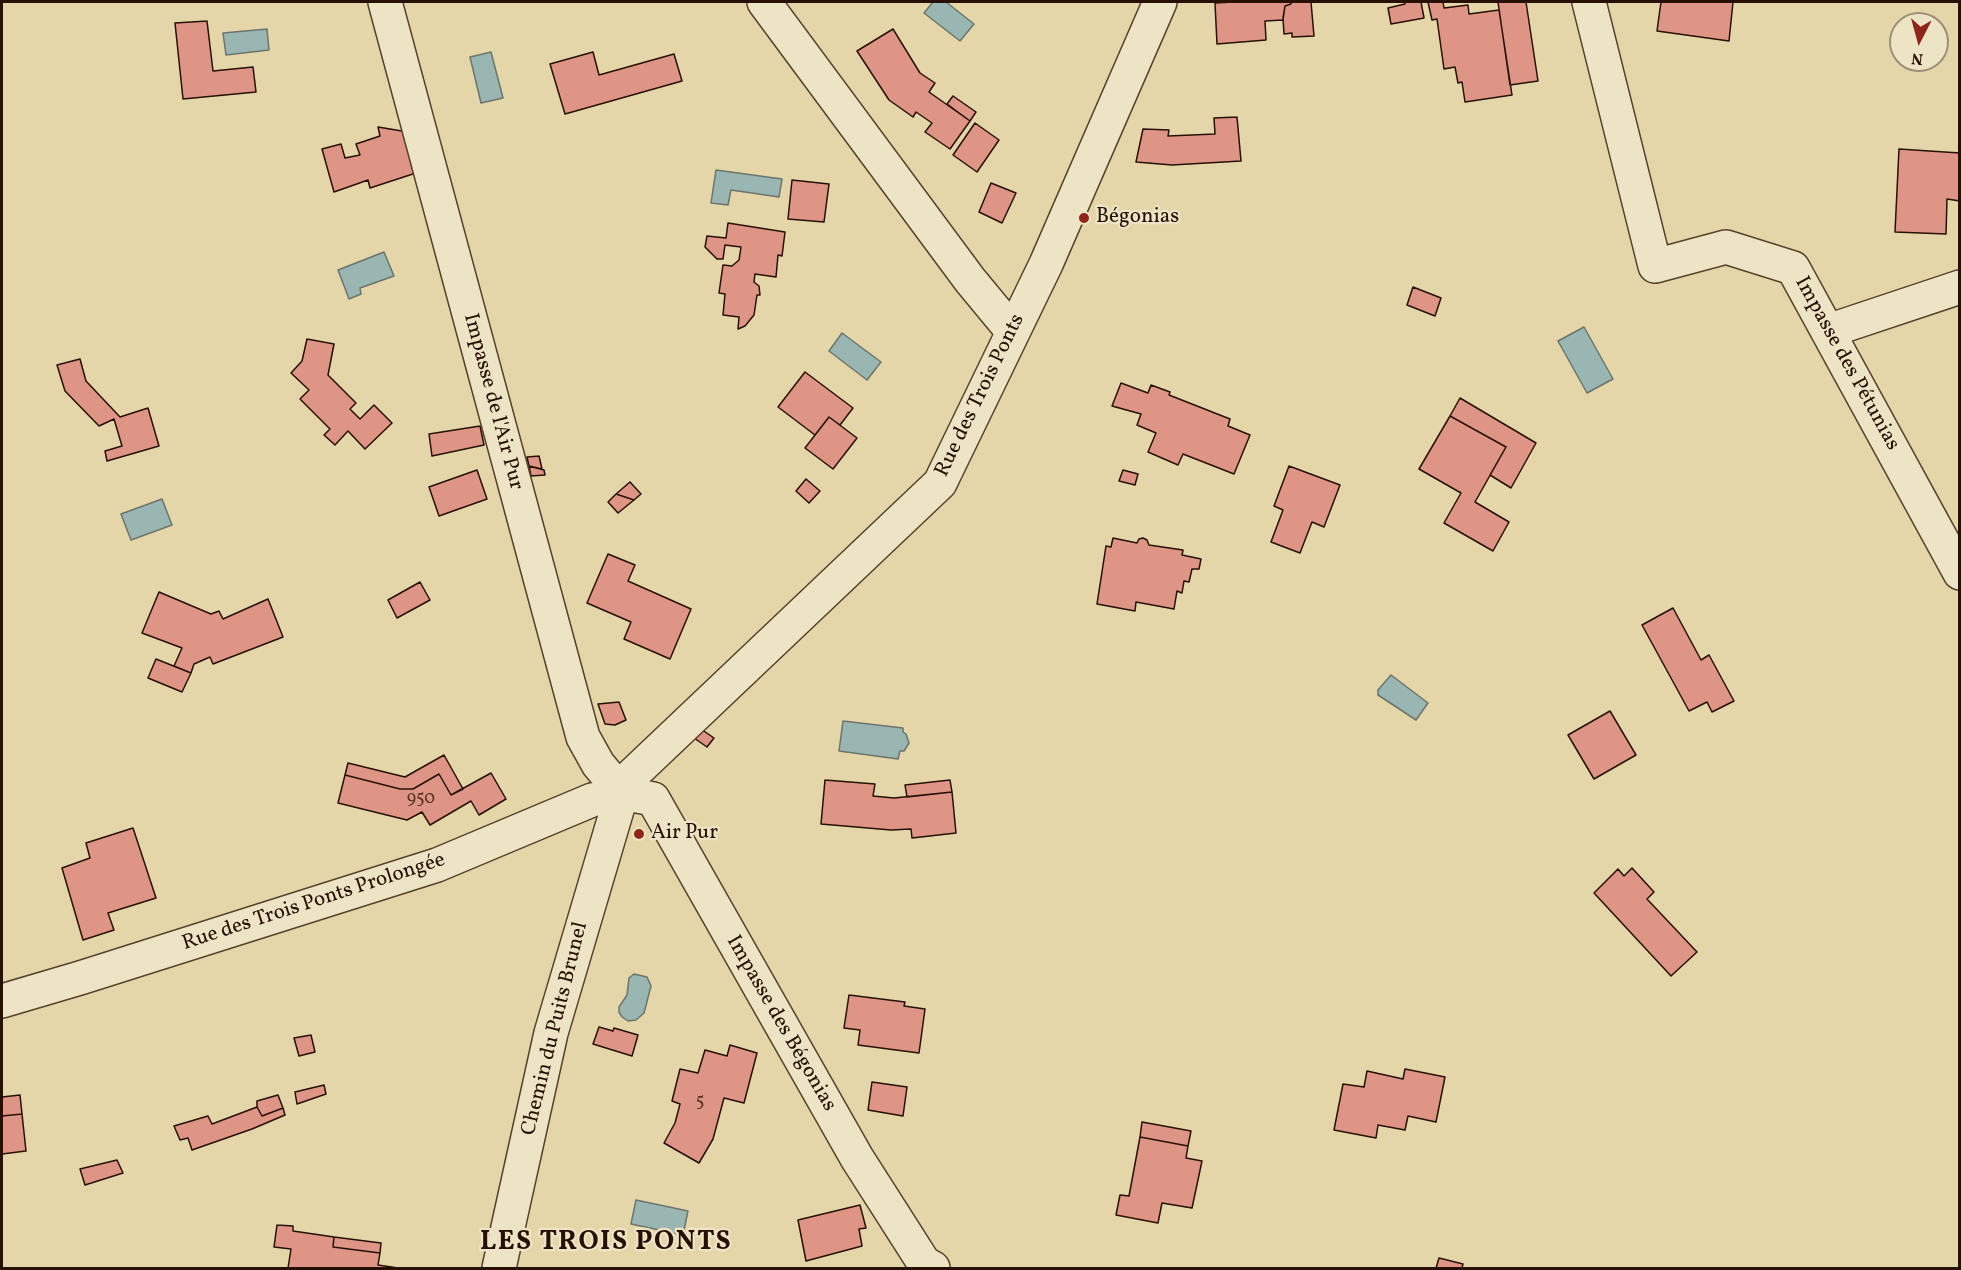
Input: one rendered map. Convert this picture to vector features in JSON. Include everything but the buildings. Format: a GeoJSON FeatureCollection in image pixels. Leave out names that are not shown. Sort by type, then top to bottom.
{"type":"FeatureCollection","features":[{"type":"Feature","properties":{"kind":"street","name":"Impasse de l'Air Pur"},"geometry":{"type":"LineString","coordinates":[[385,2],[583,737],[598,764],[622,793]]}},
{"type":"Feature","properties":{"kind":"street"},"geometry":{"type":"LineString","coordinates":[[764,2],[970,280],[1013,332]]}},
{"type":"Feature","properties":{"kind":"street","name":"Rue des Trois Ponts"},"geometry":{"type":"LineString","coordinates":[[622,793],[628,779],[940,483],[1046,264],[1160,2]]}},
{"type":"Feature","properties":{"kind":"street","name":"Impasse des Pétunias"},"geometry":{"type":"LineString","coordinates":[[1589,2],[1655,266],[1726,247],[1793,268],[1959,573]]}},
{"type":"Feature","properties":{"kind":"street"},"geometry":{"type":"LineString","coordinates":[[1828,331],[1959,286]]}},
{"type":"Feature","properties":{"kind":"street","name":"Rue des Trois Ponts Prolongée"},"geometry":{"type":"LineString","coordinates":[[2,1001],[437,865],[592,800],[622,793]]}},
{"type":"Feature","properties":{"kind":"street","name":"Chemin du Puits Brunel"},"geometry":{"type":"LineString","coordinates":[[499,1269],[551,1033],[622,793]]}},
{"type":"Feature","properties":{"kind":"street","name":"Impasse des Bégonias"},"geometry":{"type":"LineString","coordinates":[[622,793],[653,799],[857,1158],[924,1263],[933,1269]]}},
{"type":"Feature","properties":{"kind":"water"},"geometry":{"type":"Polygon","coordinates":[[[933,2],[946,2],[974,24],[960,41],[924,13],[933,2]]]}},
{"type":"Feature","properties":{"kind":"water"},"geometry":{"type":"Polygon","coordinates":[[[267,29],[269,50],[226,55],[223,33],[267,29]]]}},
{"type":"Feature","properties":{"kind":"water"},"geometry":{"type":"Polygon","coordinates":[[[491,52],[503,98],[481,103],[470,57],[491,52]]]}},
{"type":"Feature","properties":{"kind":"water"},"geometry":{"type":"Polygon","coordinates":[[[716,170],[782,179],[779,197],[731,190],[728,205],[711,203],[716,170]]]}},
{"type":"Feature","properties":{"kind":"water"},"geometry":{"type":"Polygon","coordinates":[[[384,252],[394,276],[360,288],[361,294],[349,299],[338,270],[384,252]]]}},
{"type":"Feature","properties":{"kind":"water"},"geometry":{"type":"Polygon","coordinates":[[[1584,327],[1613,379],[1587,393],[1558,341],[1584,327]]]}},
{"type":"Feature","properties":{"kind":"water"},"geometry":{"type":"Polygon","coordinates":[[[842,333],[881,362],[867,380],[829,351],[842,333]]]}},
{"type":"Feature","properties":{"kind":"water"},"geometry":{"type":"Polygon","coordinates":[[[162,499],[172,525],[131,540],[121,514],[162,499]]]}},
{"type":"Feature","properties":{"kind":"water"},"geometry":{"type":"Polygon","coordinates":[[[1391,675],[1428,703],[1416,720],[1378,695],[1378,690],[1391,675]]]}},
{"type":"Feature","properties":{"kind":"water"},"geometry":{"type":"Polygon","coordinates":[[[843,721],[903,728],[909,743],[904,751],[900,751],[898,759],[839,751],[843,721]]]}},
{"type":"Feature","properties":{"kind":"water"},"geometry":{"type":"Polygon","coordinates":[[[634,974],[647,977],[651,986],[644,1013],[636,1020],[628,1021],[622,1017],[619,1007],[627,995],[629,978],[634,974]]]}},
{"type":"Feature","properties":{"kind":"water"},"geometry":{"type":"Polygon","coordinates":[[[636,1200],[688,1211],[683,1235],[631,1224],[636,1200]]]}},
{"type":"Feature","properties":{"kind":"place","name":"Bégonias"},"geometry":{"type":"Point","coordinates":[1084,218]}},
{"type":"Feature","properties":{"kind":"place","name":"Air Pur"},"geometry":{"type":"Point","coordinates":[639,834]}},
{"type":"Feature","properties":{"kind":"district","name":"LES TROIS PONTS"},"geometry":{"type":"Point","coordinates":[606,1244]}}]}
